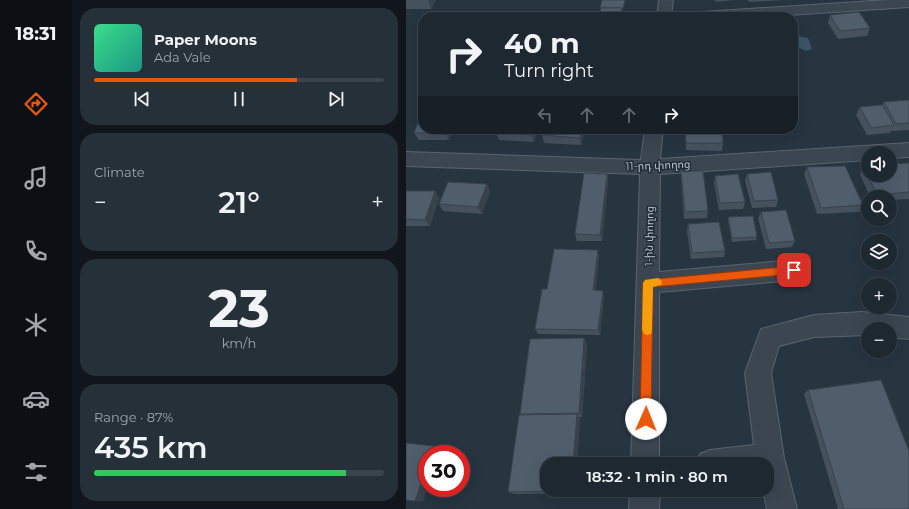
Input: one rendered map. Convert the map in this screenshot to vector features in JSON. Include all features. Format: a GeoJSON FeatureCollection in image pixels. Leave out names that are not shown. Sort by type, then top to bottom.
{"type":"FeatureCollection","features":[{"type":"Feature","properties":{"kind":"street"},"geometry":{"type":"LineString","coordinates":[[665,12],[666,0]]}},
{"type":"Feature","properties":{"kind":"street"},"geometry":{"type":"LineString","coordinates":[[756,12],[909,1]]}},
{"type":"Feature","properties":{"kind":"street","name":"1-ին փողոց"},"geometry":{"type":"LineString","coordinates":[[645,457],[650,168],[653,134]]}},
{"type":"Feature","properties":{"kind":"street","name":"11-րդ փողոց"},"geometry":{"type":"LineString","coordinates":[[406,159],[650,168],[909,150]]}},
{"type":"Feature","properties":{"kind":"street"},"geometry":{"type":"LineString","coordinates":[[648,283],[794,270]]}},
{"type":"Feature","properties":{"kind":"street"},"geometry":{"type":"LineString","coordinates":[[770,457],[758,373],[770,337],[814,326],[862,322],[909,328]]}},
{"type":"Feature","properties":{"kind":"street"},"geometry":{"type":"LineString","coordinates":[[774,475],[782,509]]}},
{"type":"Feature","properties":{"kind":"street"},"geometry":{"type":"LineString","coordinates":[[644,509],[645,497]]}},
{"type":"Feature","properties":{"kind":"water"},"geometry":{"type":"Polygon","coordinates":[[[799,36],[808,38],[812,49],[806,51],[798,47],[799,36]]]}},
{"type":"Feature","properties":{"kind":"building"},"geometry":{"type":"Polygon","coordinates":[[[602,0],[625,0],[623,9],[600,8],[602,0]]]}},
{"type":"Feature","properties":{"kind":"building"},"geometry":{"type":"Polygon","coordinates":[[[601,8],[622,8],[622,12],[600,12],[601,8]]]}},
{"type":"Feature","properties":{"kind":"building"},"geometry":{"type":"Polygon","coordinates":[[[859,12],[870,28],[840,31],[830,15],[859,12]]]}},
{"type":"Feature","properties":{"kind":"building"},"geometry":{"type":"Polygon","coordinates":[[[909,100],[909,123],[896,124],[884,102],[909,100]]]}},
{"type":"Feature","properties":{"kind":"building"},"geometry":{"type":"Polygon","coordinates":[[[882,105],[894,125],[871,128],[860,107],[882,105]]]}},
{"type":"Feature","properties":{"kind":"building"},"geometry":{"type":"Polygon","coordinates":[[[418,122],[418,133],[414,133],[418,122]]]}},
{"type":"Feature","properties":{"kind":"building"},"geometry":{"type":"Polygon","coordinates":[[[542,134],[581,134],[580,138],[542,134]]]}},
{"type":"Feature","properties":{"kind":"building"},"geometry":{"type":"Polygon","coordinates":[[[686,134],[722,134],[723,143],[686,143],[686,134]]]}},
{"type":"Feature","properties":{"kind":"building"},"geometry":{"type":"Polygon","coordinates":[[[909,163],[909,192],[897,193],[897,190],[875,190],[871,182],[897,182],[897,164],[909,163]]]}},
{"type":"Feature","properties":{"kind":"building"},"geometry":{"type":"Polygon","coordinates":[[[845,166],[861,201],[861,205],[821,208],[807,167],[845,166]]]}},
{"type":"Feature","properties":{"kind":"building"},"geometry":{"type":"Polygon","coordinates":[[[681,171],[703,171],[708,211],[685,212],[681,171]]]}},
{"type":"Feature","properties":{"kind":"building"},"geometry":{"type":"Polygon","coordinates":[[[771,172],[778,200],[754,201],[747,174],[771,172]]]}},
{"type":"Feature","properties":{"kind":"building"},"geometry":{"type":"Polygon","coordinates":[[[584,173],[607,174],[600,235],[575,234],[584,173]]]}},
{"type":"Feature","properties":{"kind":"building"},"geometry":{"type":"Polygon","coordinates":[[[738,174],[745,202],[720,203],[715,176],[738,174]]]}},
{"type":"Feature","properties":{"kind":"building"},"geometry":{"type":"Polygon","coordinates":[[[448,182],[487,184],[478,207],[439,204],[448,182]]]}},
{"type":"Feature","properties":{"kind":"building"},"geometry":{"type":"Polygon","coordinates":[[[406,191],[435,191],[425,220],[406,219],[406,191]]]}},
{"type":"Feature","properties":{"kind":"building"},"geometry":{"type":"Polygon","coordinates":[[[786,210],[795,241],[769,243],[761,212],[786,210]]]}},
{"type":"Feature","properties":{"kind":"building"},"geometry":{"type":"Polygon","coordinates":[[[753,216],[757,237],[732,238],[728,217],[753,216]]]}},
{"type":"Feature","properties":{"kind":"building"},"geometry":{"type":"Polygon","coordinates":[[[719,222],[725,251],[692,253],[688,224],[719,222]]]}},
{"type":"Feature","properties":{"kind":"building"},"geometry":{"type":"Polygon","coordinates":[[[554,249],[598,250],[593,290],[603,291],[598,330],[535,329],[542,289],[547,289],[554,249]]]}},
{"type":"Feature","properties":{"kind":"building"},"geometry":{"type":"Polygon","coordinates":[[[584,338],[579,413],[520,414],[530,339],[584,338]]]}},
{"type":"Feature","properties":{"kind":"building"},"geometry":{"type":"Polygon","coordinates":[[[881,380],[909,451],[909,509],[844,509],[808,390],[881,380]]]}},
{"type":"Feature","properties":{"kind":"building"},"geometry":{"type":"Polygon","coordinates":[[[577,414],[574,457],[540,457],[540,491],[508,492],[519,415],[577,414]]]}},
{"type":"Feature","properties":{"kind":"building"},"geometry":{"type":"Polygon","coordinates":[[[406,443],[425,445],[418,445],[418,492],[415,501],[406,500],[406,443]]]}},
{"type":"Feature","properties":{"kind":"slow traffic"},"geometry":{"type":"LineString","coordinates":[[647,330],[648,283],[658,283]]}},
{"type":"Feature","properties":{"kind":"route"},"geometry":{"type":"LineString","coordinates":[[646,419],[648,283],[794,270]]}}]}
